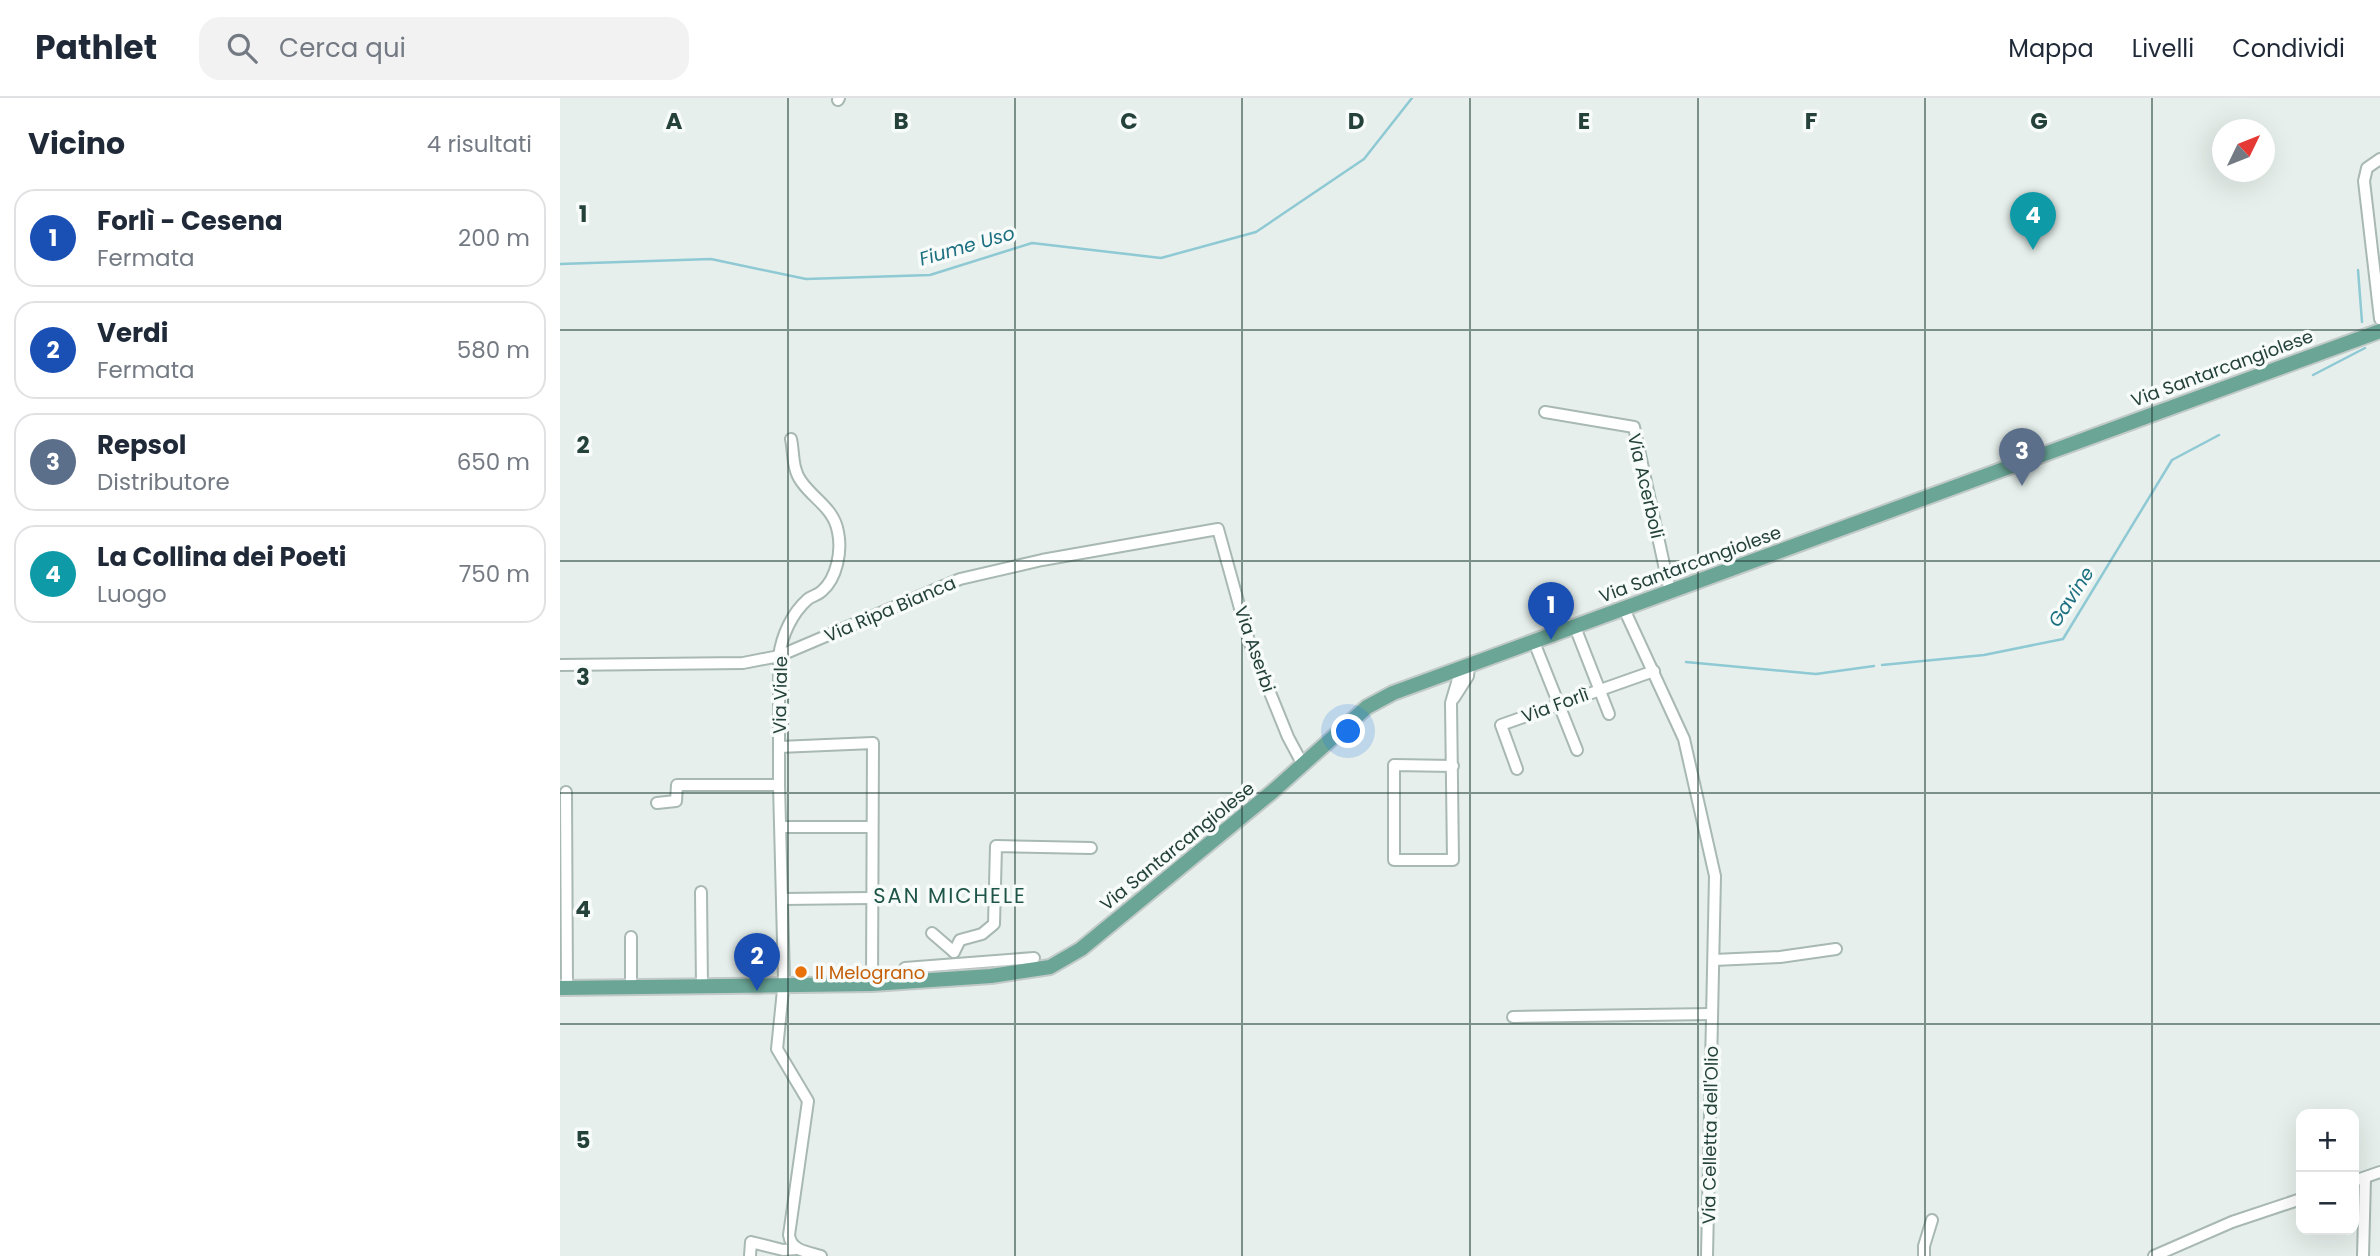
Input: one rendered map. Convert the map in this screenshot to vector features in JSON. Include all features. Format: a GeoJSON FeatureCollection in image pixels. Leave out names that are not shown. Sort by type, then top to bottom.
{"type":"FeatureCollection","features":[{"type":"Feature","properties":{"kind":"main road","name":"Via Santarcangiolese"},"geometry":{"type":"LineString","coordinates":[[563,988],[872,984],[958,971],[1016,974],[1060,962],[1303,765],[1367,707],[1426,680],[1465,668],[2380,331]]}},
{"type":"Feature","properties":{"kind":"street"},"geometry":{"type":"LineString","coordinates":[[2380,159],[2367,168],[2364,181],[2380,319]]}},
{"type":"Feature","properties":{"kind":"street","name":"Via Acerboli"},"geometry":{"type":"LineString","coordinates":[[1545,412],[1634,426],[1670,592]]}},
{"type":"Feature","properties":{"kind":"street","name":"Via Viale"},"geometry":{"type":"LineString","coordinates":[[789,1235],[808,1101],[777,1049],[784,987],[779,656],[782,637],[796,613],[809,598],[820,593],[831,581],[839,554],[838,531],[830,510],[800,480],[794,466],[791,439]]}},
{"type":"Feature","properties":{"kind":"street","name":"Via Ripa Bianca"},"geometry":{"type":"LineString","coordinates":[[560,665],[743,663],[779,656],[960,579],[1042,560],[1219,529]]}},
{"type":"Feature","properties":{"kind":"street","name":"Via Aserbi"},"geometry":{"type":"LineString","coordinates":[[1219,529],[1249,641],[1288,737],[1303,765]]}},
{"type":"Feature","properties":{"kind":"street","name":"Via Celletta dell'Olio"},"geometry":{"type":"LineString","coordinates":[[1624,609],[1684,739],[1715,876],[1707,1256]]}},
{"type":"Feature","properties":{"kind":"street"},"geometry":{"type":"LineString","coordinates":[[1576,627],[1609,714]]}},
{"type":"Feature","properties":{"kind":"street"},"geometry":{"type":"LineString","coordinates":[[1534,642],[1577,750]]}},
{"type":"Feature","properties":{"kind":"street"},"geometry":{"type":"LineString","coordinates":[[1451,703],[1465,668]]}},
{"type":"Feature","properties":{"kind":"street","name":"Via Forlì"},"geometry":{"type":"LineString","coordinates":[[1517,769],[1501,724],[1654,671]]}},
{"type":"Feature","properties":{"kind":"street"},"geometry":{"type":"LineString","coordinates":[[1426,680],[1445,687],[1451,703],[1453,766],[1453,860],[1394,860],[1394,765],[1453,766]]}},
{"type":"Feature","properties":{"kind":"street"},"geometry":{"type":"LineString","coordinates":[[779,747],[873,743],[872,984]]}},
{"type":"Feature","properties":{"kind":"street"},"geometry":{"type":"LineString","coordinates":[[657,803],[676,801],[677,785],[779,785]]}},
{"type":"Feature","properties":{"kind":"street"},"geometry":{"type":"LineString","coordinates":[[563,988],[566,792]]}},
{"type":"Feature","properties":{"kind":"street"},"geometry":{"type":"LineString","coordinates":[[782,827],[872,827]]}},
{"type":"Feature","properties":{"kind":"street"},"geometry":{"type":"LineString","coordinates":[[954,952],[960,940],[982,934],[994,924],[996,846],[1091,848]]}},
{"type":"Feature","properties":{"kind":"street"},"geometry":{"type":"LineString","coordinates":[[701,892],[702,986]]}},
{"type":"Feature","properties":{"kind":"street"},"geometry":{"type":"LineString","coordinates":[[783,899],[871,898]]}},
{"type":"Feature","properties":{"kind":"street"},"geometry":{"type":"LineString","coordinates":[[932,933],[954,952],[958,971]]}},
{"type":"Feature","properties":{"kind":"street"},"geometry":{"type":"LineString","coordinates":[[631,937],[631,987]]}},
{"type":"Feature","properties":{"kind":"street"},"geometry":{"type":"LineString","coordinates":[[1714,960],[1780,957],[1836,950]]}},
{"type":"Feature","properties":{"kind":"street","name":"Via Santarcangiolese"},"geometry":{"type":"LineString","coordinates":[[905,968],[958,971],[1034,958]]}},
{"type":"Feature","properties":{"kind":"street"},"geometry":{"type":"LineString","coordinates":[[1513,1017],[1712,1014]]}},
{"type":"Feature","properties":{"kind":"street"},"geometry":{"type":"LineString","coordinates":[[2363,1256],[2359,1179],[2380,1172]]}},
{"type":"Feature","properties":{"kind":"street"},"geometry":{"type":"LineString","coordinates":[[2154,1256],[2232,1222],[2296,1201]]}},
{"type":"Feature","properties":{"kind":"street"},"geometry":{"type":"LineString","coordinates":[[1924,1256],[1924,1246],[1932,1220]]}},
{"type":"Feature","properties":{"kind":"street"},"geometry":{"type":"LineString","coordinates":[[770,1244],[789,1235],[790,1243],[796,1249]]}},
{"type":"Feature","properties":{"kind":"street"},"geometry":{"type":"LineString","coordinates":[[750,1256],[751,1242],[821,1256]]}},
{"type":"Feature","properties":{"kind":"waterway","name":"Fiume Uso"},"geometry":{"type":"LineString","coordinates":[[560,264],[711,259],[806,279],[930,275],[1032,243],[1161,258],[1256,232],[1364,159],[1412,98]]}},
{"type":"Feature","properties":{"kind":"waterway","name":"Gavine"},"geometry":{"type":"LineString","coordinates":[[2358,270],[2362,322]]}},
{"type":"Feature","properties":{"kind":"waterway","name":"Gavine"},"geometry":{"type":"LineString","coordinates":[[2313,375],[2365,348]]}},
{"type":"Feature","properties":{"kind":"waterway","name":"Gavine"},"geometry":{"type":"LineString","coordinates":[[1882,665],[1984,655],[2063,639],[2172,460],[2219,435]]}},
{"type":"Feature","properties":{"kind":"waterway","name":"Gavine"},"geometry":{"type":"LineString","coordinates":[[1686,662],[1816,674],[1874,666]]}},
{"type":"Feature","properties":{"kind":"place","name":"La Collina dei Poeti"},"geometry":{"type":"Point","coordinates":[2033,250]}},
{"type":"Feature","properties":{"kind":"place","name":"Repsol"},"geometry":{"type":"Point","coordinates":[2022,486]}},
{"type":"Feature","properties":{"kind":"place","name":"Forlì - Cesena"},"geometry":{"type":"Point","coordinates":[1551,640]}},
{"type":"Feature","properties":{"kind":"place","name":"Il Melograno"},"geometry":{"type":"Point","coordinates":[801,972]}},
{"type":"Feature","properties":{"kind":"place","name":"Verdi"},"geometry":{"type":"Point","coordinates":[757,991]}},
{"type":"Feature","properties":{"kind":"district","name":"SAN MICHELE"},"geometry":{"type":"Point","coordinates":[950,895]}}]}
